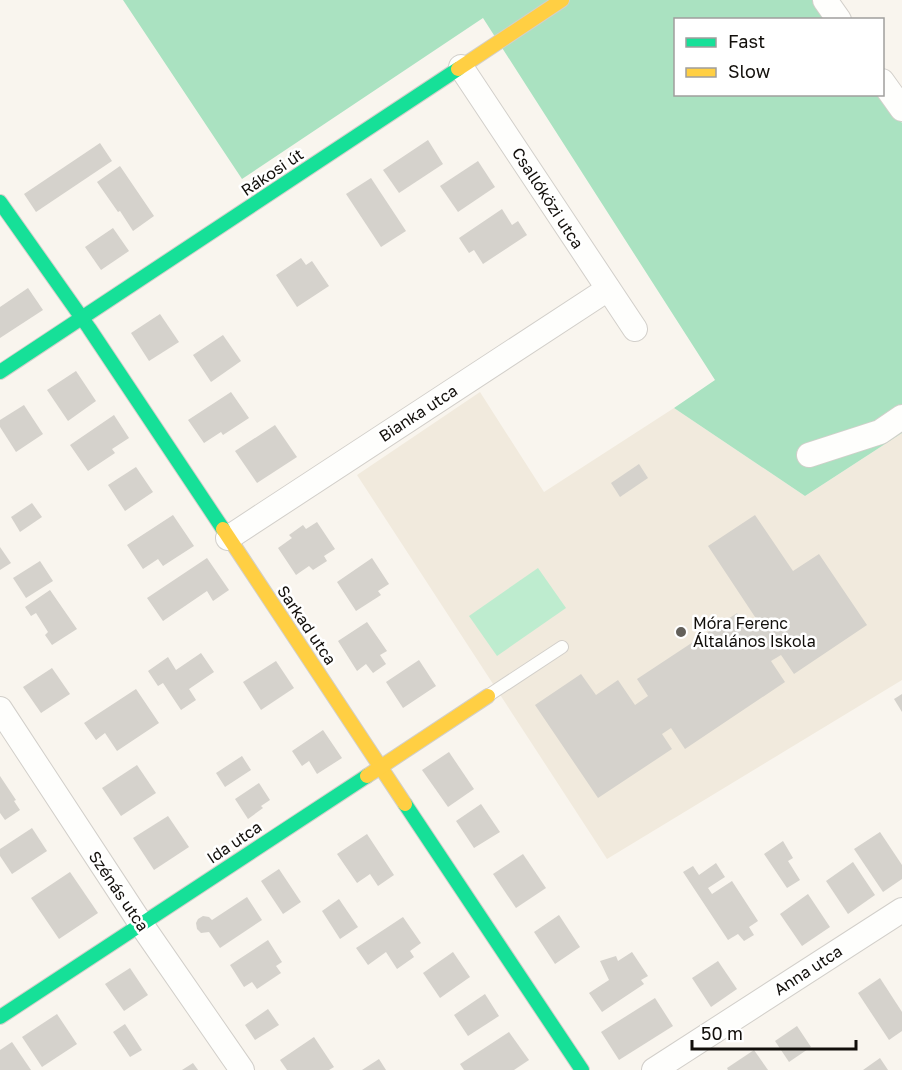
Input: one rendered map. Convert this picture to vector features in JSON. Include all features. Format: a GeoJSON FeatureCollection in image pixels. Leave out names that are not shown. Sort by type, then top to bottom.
{"type":"FeatureCollection","features":[{"type":"Feature","properties":{"kind":"street","name":"Rákosi út"},"geometry":{"type":"LineString","coordinates":[[0,372],[561,0]]}},
{"type":"Feature","properties":{"kind":"street"},"geometry":{"type":"LineString","coordinates":[[825,0],[838,18]]}},
{"type":"Feature","properties":{"kind":"street","name":"Csallóközi utca"},"geometry":{"type":"LineString","coordinates":[[461,67],[635,329]]}},
{"type":"Feature","properties":{"kind":"street"},"geometry":{"type":"LineString","coordinates":[[884,83],[900,102]]}},
{"type":"Feature","properties":{"kind":"street","name":"Sarkad utca"},"geometry":{"type":"LineString","coordinates":[[0,202],[82,317],[381,764],[582,1070]]}},
{"type":"Feature","properties":{"kind":"street","name":"Bianka utca"},"geometry":{"type":"LineString","coordinates":[[228,538],[608,289]]}},
{"type":"Feature","properties":{"kind":"street"},"geometry":{"type":"LineString","coordinates":[[809,455],[880,432],[902,417]]}},
{"type":"Feature","properties":{"kind":"street","name":"Ida utca"},"geometry":{"type":"LineString","coordinates":[[0,1017],[381,764],[488,696]]}},
{"type":"Feature","properties":{"kind":"street","name":"Szénás utca"},"geometry":{"type":"LineString","coordinates":[[0,709],[141,924],[242,1070]]}},
{"type":"Feature","properties":{"kind":"street","name":"Anna utca"},"geometry":{"type":"LineString","coordinates":[[654,1070],[902,910]]}},
{"type":"Feature","properties":{"kind":"lane"},"geometry":{"type":"LineString","coordinates":[[488,696],[562,646]]}},
{"type":"Feature","properties":{"kind":"shaded area","name":"Móra Ferenc Általános Iskola"},"geometry":{"type":"Polygon","coordinates":[[[480,392],[544,492],[674,408],[805,496],[902,433],[902,680],[607,859],[357,475],[480,392]]]}},
{"type":"Feature","properties":{"kind":"green space"},"geometry":{"type":"Polygon","coordinates":[[[123,0],[820,0],[832,18],[674,18],[674,96],[884,96],[902,123],[902,433],[805,496],[674,408],[715,380],[483,18],[242,179],[123,0]]]}},
{"type":"Feature","properties":{"kind":"green space"},"geometry":{"type":"Polygon","coordinates":[[[538,568],[566,608],[497,656],[469,616],[538,568]]]}},
{"type":"Feature","properties":{"kind":"building"},"geometry":{"type":"Polygon","coordinates":[[[428,140],[443,164],[399,193],[383,170],[428,140]]]}},
{"type":"Feature","properties":{"kind":"building"},"geometry":{"type":"Polygon","coordinates":[[[100,143],[112,161],[36,212],[24,194],[100,143]]]}},
{"type":"Feature","properties":{"kind":"building"},"geometry":{"type":"Polygon","coordinates":[[[478,161],[495,187],[458,212],[440,186],[478,161]]]}},
{"type":"Feature","properties":{"kind":"building"},"geometry":{"type":"Polygon","coordinates":[[[120,166],[154,216],[133,231],[97,182],[120,166]]]}},
{"type":"Feature","properties":{"kind":"building"},"geometry":{"type":"Polygon","coordinates":[[[371,178],[406,231],[381,247],[346,194],[371,178]]]}},
{"type":"Feature","properties":{"kind":"building"},"geometry":{"type":"Polygon","coordinates":[[[502,209],[512,225],[518,221],[527,235],[483,264],[474,250],[469,253],[459,238],[502,209]]]}},
{"type":"Feature","properties":{"kind":"building"},"geometry":{"type":"Polygon","coordinates":[[[113,228],[129,251],[101,270],[85,247],[113,228]]]}},
{"type":"Feature","properties":{"kind":"building"},"geometry":{"type":"Polygon","coordinates":[[[301,258],[306,265],[312,261],[329,286],[297,307],[276,275],[301,258]]]}},
{"type":"Feature","properties":{"kind":"building"},"geometry":{"type":"Polygon","coordinates":[[[28,288],[43,310],[0,338],[0,307],[28,288]]]}},
{"type":"Feature","properties":{"kind":"building"},"geometry":{"type":"Polygon","coordinates":[[[160,314],[179,342],[149,361],[131,333],[160,314]]]}},
{"type":"Feature","properties":{"kind":"building"},"geometry":{"type":"Polygon","coordinates":[[[223,335],[241,361],[211,382],[193,355],[223,335]]]}},
{"type":"Feature","properties":{"kind":"building"},"geometry":{"type":"Polygon","coordinates":[[[76,371],[96,401],[68,421],[47,390],[76,371]]]}},
{"type":"Feature","properties":{"kind":"building"},"geometry":{"type":"Polygon","coordinates":[[[231,392],[249,418],[223,435],[221,432],[204,443],[188,420],[231,392]]]}},
{"type":"Feature","properties":{"kind":"building"},"geometry":{"type":"Polygon","coordinates":[[[24,405],[43,434],[16,452],[0,427],[0,420],[24,405]]]}},
{"type":"Feature","properties":{"kind":"building"},"geometry":{"type":"Polygon","coordinates":[[[114,415],[129,438],[112,449],[115,453],[88,471],[70,445],[114,415]]]}},
{"type":"Feature","properties":{"kind":"building"},"geometry":{"type":"Polygon","coordinates":[[[275,425],[297,457],[257,483],[235,451],[275,425]]]}},
{"type":"Feature","properties":{"kind":"building"},"geometry":{"type":"Polygon","coordinates":[[[639,464],[648,478],[620,497],[611,483],[639,464]]]}},
{"type":"Feature","properties":{"kind":"building"},"geometry":{"type":"Polygon","coordinates":[[[136,467],[153,492],[125,511],[108,485],[136,467]]]}},
{"type":"Feature","properties":{"kind":"building"},"geometry":{"type":"Polygon","coordinates":[[[32,503],[42,517],[20,532],[11,517],[32,503]]]}},
{"type":"Feature","properties":{"kind":"building"},"geometry":{"type":"Polygon","coordinates":[[[173,515],[194,546],[163,566],[158,559],[143,569],[127,545],[173,515]]]}},
{"type":"Feature","properties":{"kind":"building"},"geometry":{"type":"Polygon","coordinates":[[[755,515],[793,571],[819,554],[867,625],[794,674],[781,655],[771,661],[785,682],[685,749],[671,728],[662,734],[672,749],[598,798],[535,705],[581,674],[596,695],[618,680],[635,705],[648,696],[637,679],[737,613],[748,630],[759,623],[708,546],[755,515]]]}},
{"type":"Feature","properties":{"kind":"building"},"geometry":{"type":"Polygon","coordinates":[[[317,522],[335,549],[324,556],[327,561],[313,570],[309,566],[296,575],[278,548],[292,538],[289,535],[303,525],[306,529],[317,522]]]}},
{"type":"Feature","properties":{"kind":"building"},"geometry":{"type":"Polygon","coordinates":[[[0,547],[11,563],[0,570],[0,547]]]}},
{"type":"Feature","properties":{"kind":"building"},"geometry":{"type":"Polygon","coordinates":[[[207,558],[229,590],[213,601],[207,591],[163,621],[147,598],[207,558]]]}},
{"type":"Feature","properties":{"kind":"building"},"geometry":{"type":"Polygon","coordinates":[[[372,558],[389,584],[378,591],[381,595],[356,611],[337,582],[372,558]]]}},
{"type":"Feature","properties":{"kind":"building"},"geometry":{"type":"Polygon","coordinates":[[[40,561],[53,581],[26,598],[13,578],[40,561]]]}},
{"type":"Feature","properties":{"kind":"building"},"geometry":{"type":"Polygon","coordinates":[[[50,590],[77,629],[52,645],[45,635],[48,632],[36,613],[31,616],[25,607],[50,590]]]}},
{"type":"Feature","properties":{"kind":"building"},"geometry":{"type":"Polygon","coordinates":[[[367,622],[387,651],[380,655],[386,664],[373,673],[366,664],[357,671],[338,641],[367,622]]]}},
{"type":"Feature","properties":{"kind":"building"},"geometry":{"type":"Polygon","coordinates":[[[201,653],[214,672],[189,689],[196,700],[181,710],[163,683],[158,686],[148,671],[168,657],[176,670],[201,653]]]}},
{"type":"Feature","properties":{"kind":"building"},"geometry":{"type":"Polygon","coordinates":[[[419,660],[436,686],[403,708],[386,682],[419,660]]]}},
{"type":"Feature","properties":{"kind":"building"},"geometry":{"type":"Polygon","coordinates":[[[276,661],[294,688],[261,710],[243,682],[276,661]]]}},
{"type":"Feature","properties":{"kind":"building"},"geometry":{"type":"Polygon","coordinates":[[[52,668],[70,694],[41,713],[23,687],[52,668]]]}},
{"type":"Feature","properties":{"kind":"building"},"geometry":{"type":"Polygon","coordinates":[[[136,689],[159,723],[117,751],[105,733],[96,740],[84,723],[136,689]]]}},
{"type":"Feature","properties":{"kind":"building"},"geometry":{"type":"Polygon","coordinates":[[[902,694],[902,712],[894,699],[902,694]]]}},
{"type":"Feature","properties":{"kind":"building"},"geometry":{"type":"Polygon","coordinates":[[[323,730],[342,758],[317,774],[309,761],[302,766],[292,751],[323,730]]]}},
{"type":"Feature","properties":{"kind":"building"},"geometry":{"type":"Polygon","coordinates":[[[449,752],[474,789],[448,807],[422,770],[449,752]]]}},
{"type":"Feature","properties":{"kind":"building"},"geometry":{"type":"Polygon","coordinates":[[[242,756],[251,770],[225,787],[216,773],[242,756]]]}},
{"type":"Feature","properties":{"kind":"building"},"geometry":{"type":"Polygon","coordinates":[[[137,765],[156,793],[121,816],[102,788],[137,765]]]}},
{"type":"Feature","properties":{"kind":"building"},"geometry":{"type":"Polygon","coordinates":[[[0,776],[20,810],[5,820],[0,813],[0,776]]]}},
{"type":"Feature","properties":{"kind":"building"},"geometry":{"type":"Polygon","coordinates":[[[259,783],[270,800],[248,819],[235,799],[259,783]]]}},
{"type":"Feature","properties":{"kind":"building"},"geometry":{"type":"Polygon","coordinates":[[[481,804],[500,832],[474,848],[456,821],[481,804]]]}},
{"type":"Feature","properties":{"kind":"building"},"geometry":{"type":"Polygon","coordinates":[[[168,816],[189,847],[154,870],[133,838],[168,816]]]}},
{"type":"Feature","properties":{"kind":"building"},"geometry":{"type":"Polygon","coordinates":[[[32,828],[47,851],[12,874],[0,856],[0,849],[32,828]]]}},
{"type":"Feature","properties":{"kind":"building"},"geometry":{"type":"Polygon","coordinates":[[[880,832],[902,865],[902,879],[883,892],[854,849],[880,832]]]}},
{"type":"Feature","properties":{"kind":"building"},"geometry":{"type":"Polygon","coordinates":[[[367,834],[394,875],[378,886],[370,874],[357,883],[337,854],[367,834]]]}},
{"type":"Feature","properties":{"kind":"building"},"geometry":{"type":"Polygon","coordinates":[[[783,841],[793,858],[788,861],[800,880],[787,888],[764,854],[783,841]]]}},
{"type":"Feature","properties":{"kind":"building"},"geometry":{"type":"Polygon","coordinates":[[[523,854],[546,888],[516,908],[493,874],[523,854]]]}},
{"type":"Feature","properties":{"kind":"building"},"geometry":{"type":"Polygon","coordinates":[[[853,862],[875,895],[848,914],[826,881],[853,862]]]}},
{"type":"Feature","properties":{"kind":"building"},"geometry":{"type":"Polygon","coordinates":[[[716,863],[725,877],[708,888],[712,894],[732,881],[758,921],[749,927],[754,935],[744,941],[738,934],[728,940],[683,872],[693,866],[699,875],[716,863]]]}},
{"type":"Feature","properties":{"kind":"building"},"geometry":{"type":"Polygon","coordinates":[[[279,869],[301,902],[283,914],[261,881],[279,869]]]}},
{"type":"Feature","properties":{"kind":"building"},"geometry":{"type":"Polygon","coordinates":[[[70,872],[98,913],[59,939],[31,898],[70,872]]]}},
{"type":"Feature","properties":{"kind":"building"},"geometry":{"type":"Polygon","coordinates":[[[808,894],[830,927],[802,946],[780,914],[808,894]]]}},
{"type":"Feature","properties":{"kind":"building"},"geometry":{"type":"Polygon","coordinates":[[[247,897],[262,920],[220,948],[209,932],[201,933],[197,929],[198,919],[203,916],[212,920],[247,897]]]}},
{"type":"Feature","properties":{"kind":"building"},"geometry":{"type":"Polygon","coordinates":[[[339,899],[358,927],[340,939],[322,911],[339,899]]]}},
{"type":"Feature","properties":{"kind":"building"},"geometry":{"type":"Polygon","coordinates":[[[559,915],[580,947],[555,964],[534,932],[559,915]]]}},
{"type":"Feature","properties":{"kind":"building"},"geometry":{"type":"Polygon","coordinates":[[[403,917],[421,943],[410,951],[414,957],[397,969],[386,952],[368,965],[356,948],[403,917]]]}},
{"type":"Feature","properties":{"kind":"building"},"geometry":{"type":"Polygon","coordinates":[[[268,940],[282,962],[276,966],[281,973],[257,989],[252,982],[244,987],[230,965],[268,940]]]}},
{"type":"Feature","properties":{"kind":"building"},"geometry":{"type":"Polygon","coordinates":[[[453,952],[470,977],[440,998],[423,973],[453,952]]]}},
{"type":"Feature","properties":{"kind":"building"},"geometry":{"type":"Polygon","coordinates":[[[632,952],[648,976],[641,980],[644,984],[602,1012],[589,993],[609,980],[600,961],[616,956],[618,961],[632,952]]]}},
{"type":"Feature","properties":{"kind":"building"},"geometry":{"type":"Polygon","coordinates":[[[718,961],[737,989],[711,1007],[692,978],[718,961]]]}},
{"type":"Feature","properties":{"kind":"building"},"geometry":{"type":"Polygon","coordinates":[[[130,968],[148,995],[124,1011],[105,984],[130,968]]]}},
{"type":"Feature","properties":{"kind":"building"},"geometry":{"type":"Polygon","coordinates":[[[880,978],[902,1012],[902,1031],[889,1040],[858,993],[880,978]]]}},
{"type":"Feature","properties":{"kind":"building"},"geometry":{"type":"Polygon","coordinates":[[[485,994],[499,1016],[468,1036],[454,1015],[485,994]]]}},
{"type":"Feature","properties":{"kind":"building"},"geometry":{"type":"Polygon","coordinates":[[[655,998],[673,1026],[619,1060],[601,1032],[655,998]]]}},
{"type":"Feature","properties":{"kind":"building"},"geometry":{"type":"Polygon","coordinates":[[[268,1009],[279,1025],[255,1040],[245,1025],[268,1009]]]}},
{"type":"Feature","properties":{"kind":"building"},"geometry":{"type":"Polygon","coordinates":[[[57,1014],[77,1044],[42,1067],[22,1037],[57,1014]]]}},
{"type":"Feature","properties":{"kind":"building"},"geometry":{"type":"Polygon","coordinates":[[[125,1024],[142,1050],[130,1057],[113,1032],[125,1024]]]}},
{"type":"Feature","properties":{"kind":"building"},"geometry":{"type":"Polygon","coordinates":[[[797,1026],[811,1047],[789,1062],[775,1041],[797,1026]]]}},
{"type":"Feature","properties":{"kind":"building"},"geometry":{"type":"Polygon","coordinates":[[[509,1032],[529,1060],[514,1070],[464,1070],[460,1064],[509,1032]]]}},
{"type":"Feature","properties":{"kind":"building"},"geometry":{"type":"Polygon","coordinates":[[[314,1037],[334,1067],[329,1070],[287,1070],[280,1060],[314,1037]]]}},
{"type":"Feature","properties":{"kind":"building"},"geometry":{"type":"Polygon","coordinates":[[[12,1042],[31,1070],[0,1070],[0,1050],[12,1042]]]}},
{"type":"Feature","properties":{"kind":"building"},"geometry":{"type":"Polygon","coordinates":[[[754,1050],[768,1070],[728,1070],[727,1068],[754,1050]]]}},
{"type":"Feature","properties":{"kind":"building"},"geometry":{"type":"Polygon","coordinates":[[[880,1058],[888,1070],[863,1070],[880,1058]]]}},
{"type":"Feature","properties":{"kind":"building"},"geometry":{"type":"Polygon","coordinates":[[[379,1059],[386,1070],[362,1070],[379,1059]]]}},
{"type":"Feature","properties":{"kind":"building"},"geometry":{"type":"Polygon","coordinates":[[[193,1063],[198,1070],[182,1070],[193,1063]]]}},
{"type":"Feature","properties":{"kind":"traffic: fast"},"geometry":{"type":"LineString","coordinates":[[0,372],[458,69]]}},
{"type":"Feature","properties":{"kind":"traffic: fast"},"geometry":{"type":"LineString","coordinates":[[0,202],[89,328],[223,529]]}},
{"type":"Feature","properties":{"kind":"traffic: fast"},"geometry":{"type":"LineString","coordinates":[[0,1017],[367,776]]}},
{"type":"Feature","properties":{"kind":"traffic: fast"},"geometry":{"type":"LineString","coordinates":[[405,804],[582,1070]]}},
{"type":"Feature","properties":{"kind":"traffic: slow"},"geometry":{"type":"LineString","coordinates":[[458,69],[562,0]]}},
{"type":"Feature","properties":{"kind":"traffic: slow"},"geometry":{"type":"LineString","coordinates":[[223,529],[405,804]]}},
{"type":"Feature","properties":{"kind":"traffic: slow"},"geometry":{"type":"LineString","coordinates":[[367,776],[488,696]]}},
{"type":"Feature","properties":{"kind":"place","name":"Móra Ferenc Általános Iskola"},"geometry":{"type":"Point","coordinates":[681,632]}}]}
